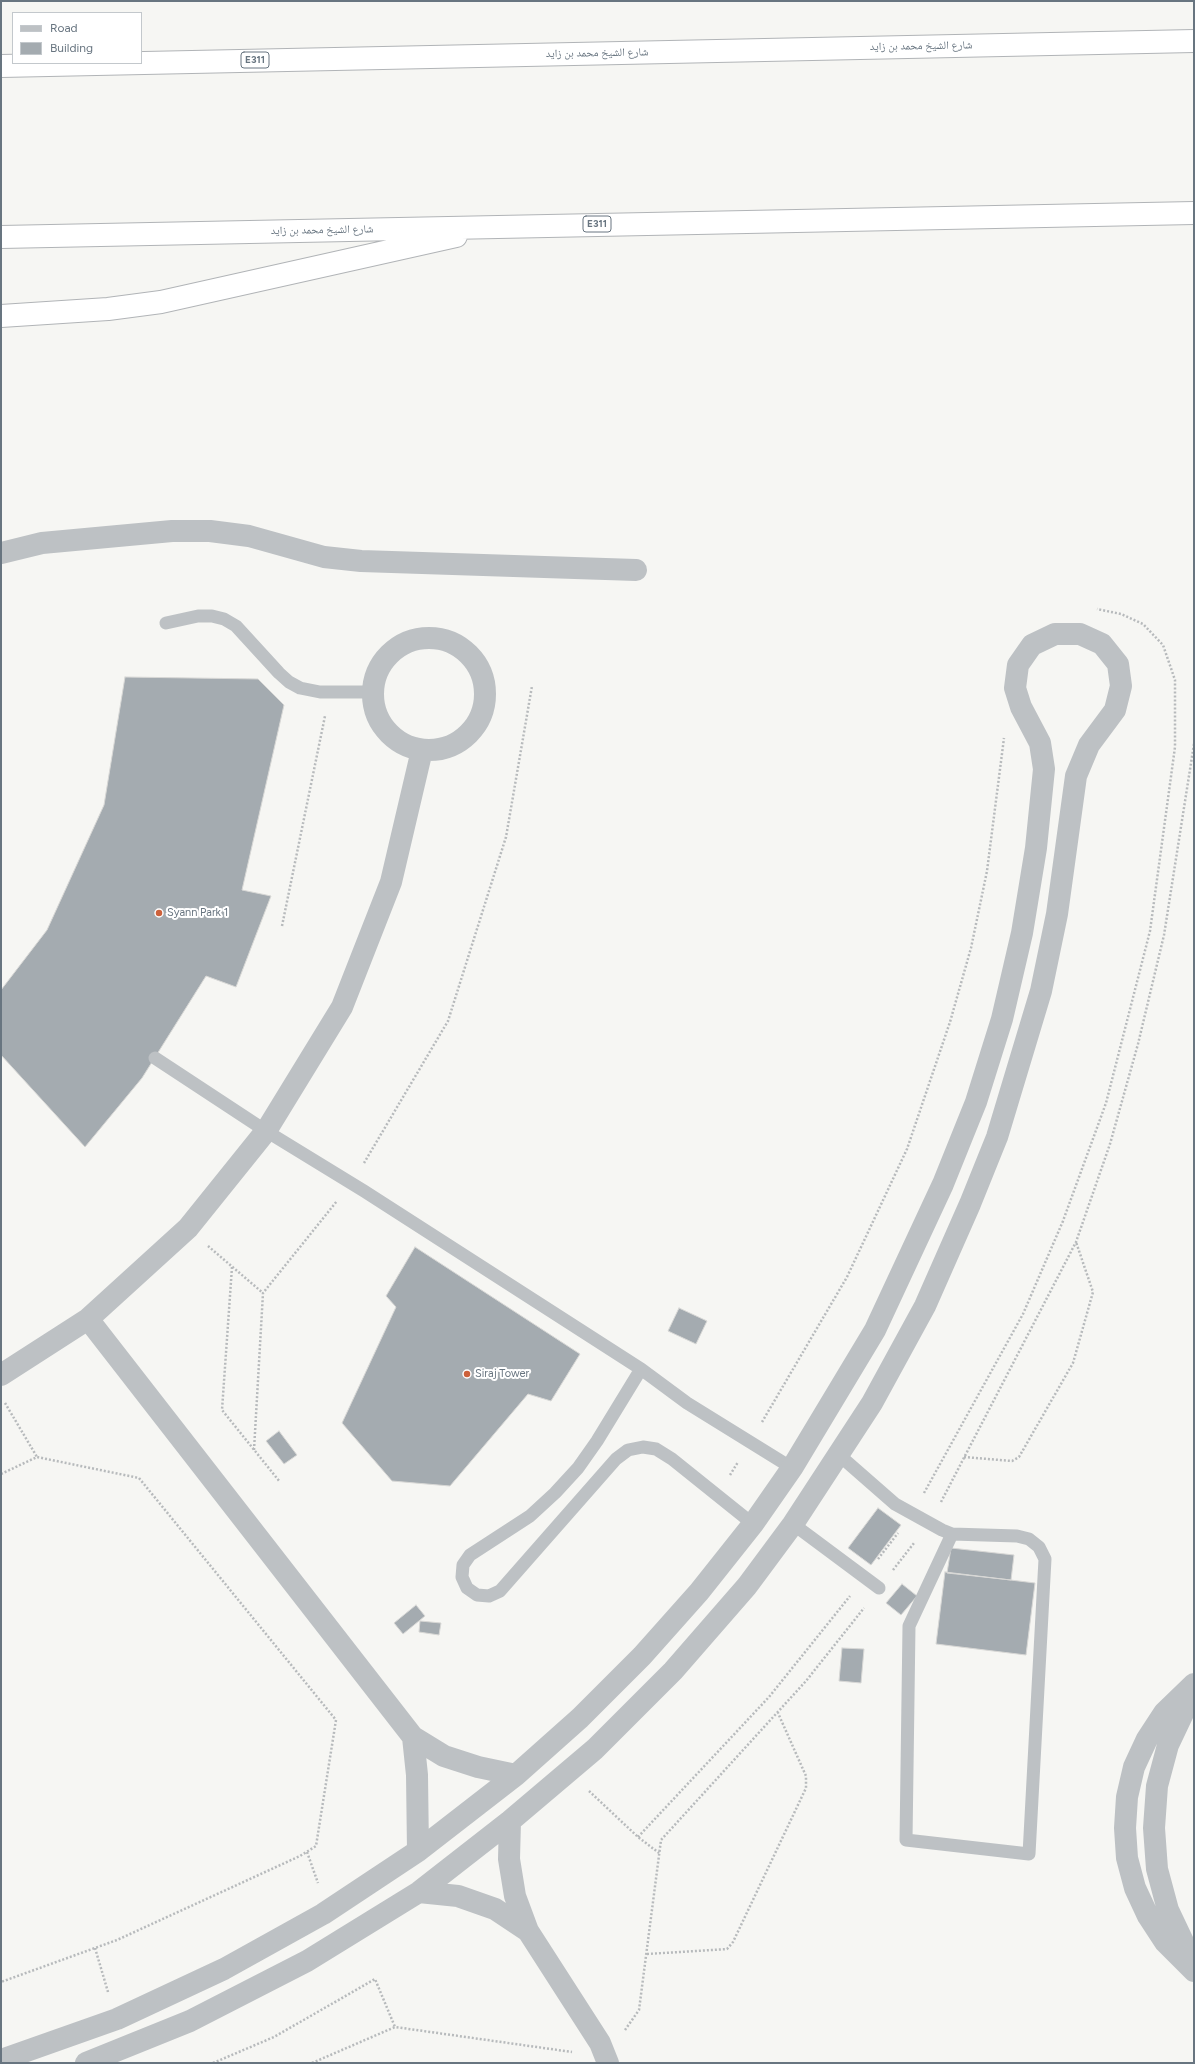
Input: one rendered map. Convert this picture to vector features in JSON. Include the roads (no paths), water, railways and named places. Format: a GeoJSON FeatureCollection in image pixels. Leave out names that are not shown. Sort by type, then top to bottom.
{"type":"FeatureCollection","features":[{"type":"Feature","properties":{"kind":"highway","name":"شارع الشيخ محمد بن زايد"},"geometry":{"type":"LineString","coordinates":[[142,63],[1194,41]]}},
{"type":"Feature","properties":{"kind":"highway","name":"شارع الشيخ محمد بن زايد"},"geometry":{"type":"LineString","coordinates":[[1,66],[96,64]]}},
{"type":"Feature","properties":{"kind":"highway","name":"شارع الشيخ محمد بن زايد"},"geometry":{"type":"LineString","coordinates":[[1,236],[1194,213]]}},
{"type":"Feature","properties":{"kind":"highway"},"geometry":{"type":"LineString","coordinates":[[1,316],[108,309],[161,302],[501,226]]}},
{"type":"Feature","properties":{"kind":"street"},"geometry":{"type":"LineString","coordinates":[[1,553],[42,543],[105,536],[172,531],[210,531],[249,536],[324,557],[361,561],[636,570]]}},
{"type":"Feature","properties":{"kind":"street"},"geometry":{"type":"LineString","coordinates":[[1,2060],[117,2019],[224,1969],[324,1914],[418,1851],[516,1775],[580,1718],[642,1656],[699,1592],[753,1524],[792,1468],[876,1330],[943,1184],[976,1102],[1002,1019],[1022,933],[1036,848],[1044,769],[1040,743],[1021,707],[1015,688],[1018,665],[1032,645],[1054,634],[1080,634],[1102,644],[1118,664],[1121,686],[1115,710],[1089,745],[1076,776],[1057,914],[1041,991],[997,1137],[970,1204],[924,1306],[872,1403],[793,1524],[746,1586],[673,1671],[595,1749],[510,1821],[419,1892],[337,1943],[286,1972],[190,2021],[86,2063]]}},
{"type":"Feature","properties":{"kind":"street"},"geometry":{"type":"LineString","coordinates":[[426,638],[447,640],[465,650],[479,666],[486,686],[484,707],[476,726],[462,741],[442,749],[422,750],[401,744],[386,730],[376,712],[372,692],[377,672],[389,654],[406,642],[426,638]]}},
{"type":"Feature","properties":{"kind":"street"},"geometry":{"type":"LineString","coordinates":[[1,1376],[88,1319],[188,1228],[266,1131],[342,1007],[391,882],[422,750]]}},
{"type":"Feature","properties":{"kind":"street"},"geometry":{"type":"LineString","coordinates":[[88,1319],[413,1737],[444,1756],[478,1768],[516,1775]]}},
{"type":"Feature","properties":{"kind":"street"},"geometry":{"type":"LineString","coordinates":[[1194,1684],[1164,1714],[1147,1739],[1134,1767],[1127,1797],[1125,1828],[1127,1858],[1135,1888],[1148,1916],[1165,1942],[1194,1970]]}},
{"type":"Feature","properties":{"kind":"street"},"geometry":{"type":"LineString","coordinates":[[1194,1695],[1186,1707],[1168,1745],[1157,1786],[1154,1828],[1157,1869],[1168,1910],[1186,1948],[1194,1960]]}},
{"type":"Feature","properties":{"kind":"street"},"geometry":{"type":"LineString","coordinates":[[413,1737],[417,1775],[418,1851]]}},
{"type":"Feature","properties":{"kind":"street"},"geometry":{"type":"LineString","coordinates":[[510,1821],[509,1859],[515,1896],[528,1931],[607,2060]]}},
{"type":"Feature","properties":{"kind":"street"},"geometry":{"type":"LineString","coordinates":[[419,1892],[458,1896],[495,1909],[528,1931]]}},
{"type":"Feature","properties":{"kind":"lane"},"geometry":{"type":"LineString","coordinates":[[166,623],[198,616],[212,616],[224,619],[236,626],[289,682],[309,691],[372,692]]}},
{"type":"Feature","properties":{"kind":"lane"},"geometry":{"type":"LineString","coordinates":[[154,1058],[266,1131],[352,1183],[641,1369],[687,1403],[792,1468]]}},
{"type":"Feature","properties":{"kind":"lane"},"geometry":{"type":"LineString","coordinates":[[641,1369],[598,1441],[578,1468],[555,1494],[530,1516],[470,1555],[463,1565],[462,1577],[467,1588],[477,1595],[488,1596],[500,1591],[506,1581],[616,1458],[628,1450],[643,1447],[656,1449],[672,1459],[753,1524]]}},
{"type":"Feature","properties":{"kind":"lane"},"geometry":{"type":"LineString","coordinates":[[839,1455],[895,1504],[929,1524],[952,1534],[1017,1536],[1029,1540],[1039,1547],[1045,1558],[1029,1854],[906,1840],[909,1626],[952,1534]]}},
{"type":"Feature","properties":{"kind":"lane"},"geometry":{"type":"LineString","coordinates":[[793,1524],[879,1588]]}},
{"type":"Feature","properties":{"kind":"place","name":"Syann Park 1"},"geometry":{"type":"Point","coordinates":[159,913]}},
{"type":"Feature","properties":{"kind":"place","name":"Siraj Tower"},"geometry":{"type":"Point","coordinates":[467,1374]}}]}
